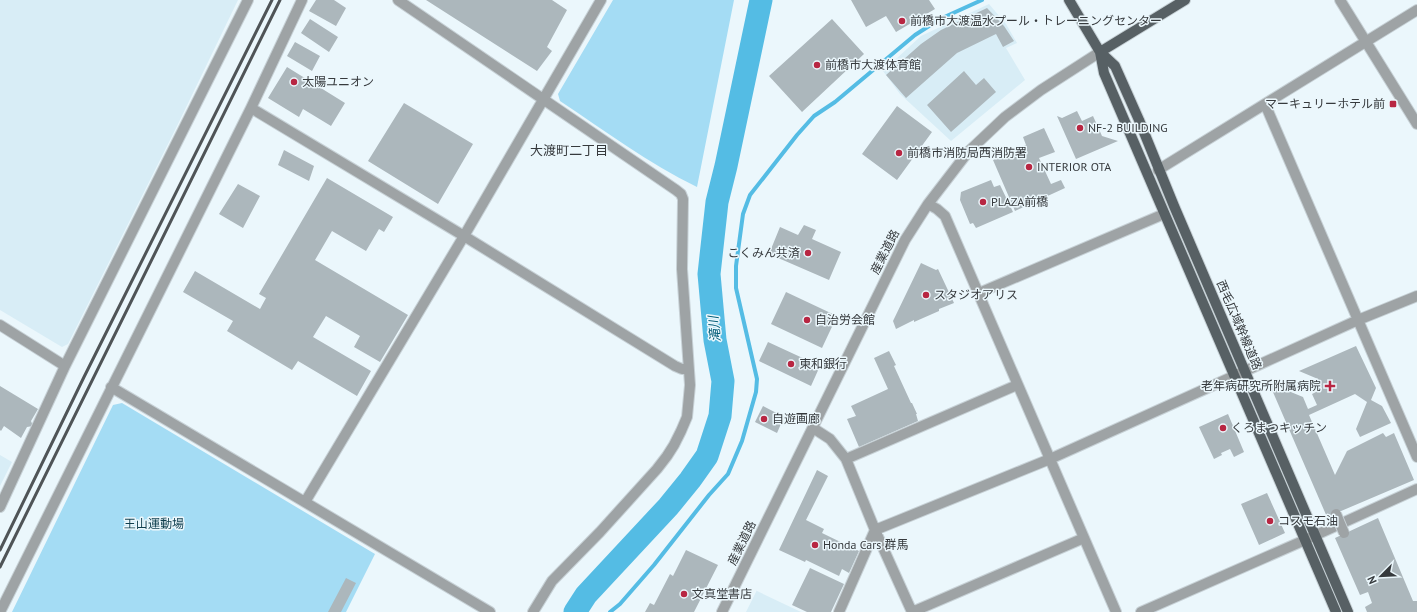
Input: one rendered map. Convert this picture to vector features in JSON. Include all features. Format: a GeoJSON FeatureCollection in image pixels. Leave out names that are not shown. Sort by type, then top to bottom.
{"type":"FeatureCollection","features":[{"type":"Feature","properties":{"kind":"main road","name":"西毛広域幹線道路"},"geometry":{"type":"LineString","coordinates":[[1069,0],[1100,52],[1115,66],[1139,120],[1158,170],[1348,612]]}},
{"type":"Feature","properties":{"kind":"main road","name":"産業道路"},"geometry":{"type":"LineString","coordinates":[[1100,52],[1186,0]]}},
{"type":"Feature","properties":{"kind":"main road","name":"西毛広域幹線道路"},"geometry":{"type":"LineString","coordinates":[[1100,52],[1104,73],[1336,612]]}},
{"type":"Feature","properties":{"kind":"street"},"geometry":{"type":"LineString","coordinates":[[0,507],[65,366],[248,0]]}},
{"type":"Feature","properties":{"kind":"street"},"geometry":{"type":"LineString","coordinates":[[0,612],[251,108],[302,0]]}},
{"type":"Feature","properties":{"kind":"street"},"geometry":{"type":"LineString","coordinates":[[398,0],[676,190],[683,199],[682,269],[690,385],[686,417],[681,431],[667,456],[657,469],[605,527],[552,581],[534,612]]}},
{"type":"Feature","properties":{"kind":"street"},"geometry":{"type":"LineString","coordinates":[[305,502],[464,236],[601,0]]}},
{"type":"Feature","properties":{"kind":"street"},"geometry":{"type":"LineString","coordinates":[[1340,0],[1417,124]]}},
{"type":"Feature","properties":{"kind":"street"},"geometry":{"type":"LineString","coordinates":[[1158,170],[1417,10]]}},
{"type":"Feature","properties":{"kind":"street","name":"産業道路"},"geometry":{"type":"LineString","coordinates":[[722,612],[905,240],[928,204],[968,152],[1005,117],[1041,90],[1100,52]]}},
{"type":"Feature","properties":{"kind":"street"},"geometry":{"type":"LineString","coordinates":[[1265,104],[1417,457]]}},
{"type":"Feature","properties":{"kind":"street"},"geometry":{"type":"LineString","coordinates":[[251,108],[464,236],[675,366],[682,369],[688,369]]}},
{"type":"Feature","properties":{"kind":"street"},"geometry":{"type":"LineString","coordinates":[[928,204],[945,216],[1116,612]]}},
{"type":"Feature","properties":{"kind":"street"},"geometry":{"type":"LineString","coordinates":[[978,293],[1164,214]]}},
{"type":"Feature","properties":{"kind":"street"},"geometry":{"type":"LineString","coordinates":[[839,612],[875,530],[1050,459],[1358,320],[1417,296]]}},
{"type":"Feature","properties":{"kind":"street"},"geometry":{"type":"LineString","coordinates":[[0,325],[65,366]]}},
{"type":"Feature","properties":{"kind":"street"},"geometry":{"type":"LineString","coordinates":[[846,459],[1018,385]]}},
{"type":"Feature","properties":{"kind":"street"},"geometry":{"type":"LineString","coordinates":[[111,387],[490,612]]}},
{"type":"Feature","properties":{"kind":"street"},"geometry":{"type":"LineString","coordinates":[[813,428],[830,439],[846,459],[875,530],[912,612],[1084,538]]}},
{"type":"Feature","properties":{"kind":"street"},"geometry":{"type":"LineString","coordinates":[[1140,612],[1417,489]]}},
{"type":"Feature","properties":{"kind":"street"},"geometry":{"type":"LineString","coordinates":[[1336,514],[1344,533]]}},
{"type":"Feature","properties":{"kind":"shaded area"},"geometry":{"type":"Polygon","coordinates":[[[0,0],[238,0],[68,344],[62,347],[0,310],[0,0]]]}},
{"type":"Feature","properties":{"kind":"shaded area"},"geometry":{"type":"Polygon","coordinates":[[[989,4],[1006,24],[1017,43],[1006,48],[1025,80],[951,141],[900,94],[883,71],[921,36],[989,4]]]}},
{"type":"Feature","properties":{"kind":"shaded area"},"geometry":{"type":"Polygon","coordinates":[[[0,455],[12,462],[0,486],[0,455]]]}},
{"type":"Feature","properties":{"kind":"shaded area"},"geometry":{"type":"Polygon","coordinates":[[[757,591],[801,612],[746,612],[757,591]]]}},
{"type":"Feature","properties":{"kind":"green space"},"geometry":{"type":"Polygon","coordinates":[[[613,0],[734,0],[697,187],[661,168],[560,101],[558,94],[613,0]]]}},
{"type":"Feature","properties":{"kind":"green space","name":"王山運動場"},"geometry":{"type":"Polygon","coordinates":[[[122,403],[375,554],[346,612],[12,612],[113,405],[122,403]]]}},
{"type":"Feature","properties":{"kind":"building"},"geometry":{"type":"Polygon","coordinates":[[[316,0],[334,0],[346,8],[336,26],[309,11],[316,0]]]}},
{"type":"Feature","properties":{"kind":"building"},"geometry":{"type":"Polygon","coordinates":[[[426,0],[552,0],[567,10],[547,47],[552,51],[537,71],[426,0]]]}},
{"type":"Feature","properties":{"kind":"building","name":"前橋市大渡温水プール・トレーニングセンター"},"geometry":{"type":"Polygon","coordinates":[[[851,0],[929,0],[935,9],[896,32],[886,16],[866,27],[851,0]]]}},
{"type":"Feature","properties":{"kind":"building"},"geometry":{"type":"Polygon","coordinates":[[[987,8],[1004,26],[1014,41],[1003,47],[996,34],[957,53],[906,98],[886,75],[921,44],[941,30],[987,8]]]}},
{"type":"Feature","properties":{"kind":"building"},"geometry":{"type":"Polygon","coordinates":[[[310,19],[338,37],[329,52],[301,33],[310,19]]]}},
{"type":"Feature","properties":{"kind":"building","name":"前橋市大渡体育館"},"geometry":{"type":"Polygon","coordinates":[[[832,19],[864,54],[802,112],[769,76],[832,19]]]}},
{"type":"Feature","properties":{"kind":"building"},"geometry":{"type":"Polygon","coordinates":[[[295,42],[320,56],[312,71],[287,56],[295,42]]]}},
{"type":"Feature","properties":{"kind":"building","name":"太陽ユニオン"},"geometry":{"type":"Polygon","coordinates":[[[287,67],[345,103],[331,126],[303,109],[299,117],[268,98],[287,67]]]}},
{"type":"Feature","properties":{"kind":"building"},"geometry":{"type":"Polygon","coordinates":[[[964,71],[976,85],[984,78],[996,92],[951,132],[927,105],[964,71]]]}},
{"type":"Feature","properties":{"kind":"building"},"geometry":{"type":"Polygon","coordinates":[[[404,103],[473,144],[438,204],[368,161],[404,103]]]}},
{"type":"Feature","properties":{"kind":"building"},"geometry":{"type":"Polygon","coordinates":[[[897,106],[932,132],[897,180],[862,154],[897,106]]]}},
{"type":"Feature","properties":{"kind":"building","name":"NF-2 BUILDING"},"geometry":{"type":"Polygon","coordinates":[[[1077,111],[1082,121],[1093,116],[1102,136],[1118,141],[1076,159],[1057,116],[1062,118],[1077,111]]]}},
{"type":"Feature","properties":{"kind":"building"},"geometry":{"type":"Polygon","coordinates":[[[1044,128],[1055,152],[1039,158],[1051,184],[1061,180],[1065,188],[1015,211],[993,160],[1026,145],[1023,137],[1044,128]]]}},
{"type":"Feature","properties":{"kind":"building"},"geometry":{"type":"Polygon","coordinates":[[[284,150],[314,166],[309,181],[278,165],[284,150]]]}},
{"type":"Feature","properties":{"kind":"building"},"geometry":{"type":"Polygon","coordinates":[[[327,178],[393,217],[384,232],[379,229],[366,251],[332,231],[315,260],[408,315],[380,362],[354,347],[360,336],[326,316],[313,337],[371,371],[357,396],[298,361],[292,370],[227,331],[233,321],[183,292],[195,271],[260,309],[266,298],[259,294],[327,178]]]}},
{"type":"Feature","properties":{"kind":"building"},"geometry":{"type":"Polygon","coordinates":[[[991,180],[994,187],[1000,185],[1013,212],[976,228],[973,223],[970,224],[960,200],[961,192],[991,180]]]}},
{"type":"Feature","properties":{"kind":"building"},"geometry":{"type":"Polygon","coordinates":[[[238,184],[260,196],[243,228],[219,214],[238,184]]]}},
{"type":"Feature","properties":{"kind":"building"},"geometry":{"type":"Polygon","coordinates":[[[804,225],[816,230],[812,239],[841,252],[829,280],[769,254],[780,227],[798,235],[804,225]]]}},
{"type":"Feature","properties":{"kind":"building"},"geometry":{"type":"Polygon","coordinates":[[[921,263],[936,270],[938,269],[954,303],[896,329],[893,321],[921,263]]]}},
{"type":"Feature","properties":{"kind":"building"},"geometry":{"type":"Polygon","coordinates":[[[786,292],[837,316],[822,348],[771,324],[786,292]]]}},
{"type":"Feature","properties":{"kind":"building"},"geometry":{"type":"Polygon","coordinates":[[[768,342],[820,366],[811,386],[759,361],[768,342]]]}},
{"type":"Feature","properties":{"kind":"building"},"geometry":{"type":"Polygon","coordinates":[[[1356,346],[1376,388],[1371,400],[1382,406],[1391,423],[1360,437],[1356,429],[1367,402],[1355,394],[1309,415],[1335,475],[1347,451],[1383,433],[1386,437],[1394,433],[1414,480],[1327,517],[1269,383],[1303,397],[1308,409],[1317,405],[1312,394],[1322,389],[1318,379],[1299,371],[1356,346]]]}},
{"type":"Feature","properties":{"kind":"building"},"geometry":{"type":"Polygon","coordinates":[[[889,351],[896,365],[894,366],[917,414],[918,421],[859,447],[847,419],[856,416],[851,406],[888,389],[874,358],[889,351]]]}},
{"type":"Feature","properties":{"kind":"building"},"geometry":{"type":"Polygon","coordinates":[[[0,386],[38,409],[31,421],[33,426],[27,427],[21,438],[4,426],[1,431],[0,430],[0,386]]]}},
{"type":"Feature","properties":{"kind":"building"},"geometry":{"type":"Polygon","coordinates":[[[763,406],[784,417],[777,433],[755,422],[763,406]]]}},
{"type":"Feature","properties":{"kind":"building"},"geometry":{"type":"Polygon","coordinates":[[[1228,414],[1244,452],[1234,457],[1230,449],[1221,453],[1222,455],[1214,459],[1199,427],[1228,414]]]}},
{"type":"Feature","properties":{"kind":"building"},"geometry":{"type":"Polygon","coordinates":[[[817,470],[828,476],[806,520],[824,529],[822,533],[859,551],[849,573],[842,569],[839,576],[806,560],[805,562],[779,550],[817,470]]]}},
{"type":"Feature","properties":{"kind":"building"},"geometry":{"type":"Polygon","coordinates":[[[1267,493],[1285,533],[1259,545],[1241,504],[1267,493]]]}},
{"type":"Feature","properties":{"kind":"building"},"geometry":{"type":"Polygon","coordinates":[[[1378,518],[1413,601],[1417,601],[1417,612],[1367,612],[1365,607],[1372,603],[1368,592],[1360,595],[1335,538],[1378,518]]]}},
{"type":"Feature","properties":{"kind":"building"},"geometry":{"type":"Polygon","coordinates":[[[686,550],[718,565],[694,612],[645,612],[650,603],[654,605],[670,574],[673,576],[686,550]]]}},
{"type":"Feature","properties":{"kind":"building"},"geometry":{"type":"Polygon","coordinates":[[[810,568],[844,584],[831,612],[807,612],[792,605],[810,568]]]}},
{"type":"Feature","properties":{"kind":"building"},"geometry":{"type":"Polygon","coordinates":[[[346,578],[356,583],[341,612],[328,612],[346,578]]]}},
{"type":"Feature","properties":{"kind":"waterway","name":"滝川"},"geometry":{"type":"LineString","coordinates":[[575,612],[586,595],[668,507],[690,480],[707,456],[720,416],[723,381],[715,340],[709,274],[717,202],[761,0]]}},
{"type":"Feature","properties":{"kind":"waterway"},"geometry":{"type":"LineString","coordinates":[[610,612],[620,604],[654,565],[709,495],[728,474],[742,441],[756,392],[757,379],[736,288],[736,266],[743,214],[750,195],[797,135],[814,116],[835,102],[915,35],[940,19],[982,0]]}},
{"type":"Feature","properties":{"kind":"railway"},"geometry":{"type":"LineString","coordinates":[[0,550],[84,377],[272,0]]}},
{"type":"Feature","properties":{"kind":"railway"},"geometry":{"type":"LineString","coordinates":[[0,567],[280,0]]}},
{"type":"Feature","properties":{"kind":"place","name":"前橋市大渡温水プール・トレーニングセンター"},"geometry":{"type":"Point","coordinates":[902,21]}},
{"type":"Feature","properties":{"kind":"place","name":"前橋市大渡体育館"},"geometry":{"type":"Point","coordinates":[817,65]}},
{"type":"Feature","properties":{"kind":"place","name":"太陽ユニオン"},"geometry":{"type":"Point","coordinates":[294,82]}},
{"type":"Feature","properties":{"kind":"place","name":"マーキュリーホテル前"},"geometry":{"type":"Point","coordinates":[1393,104]}},
{"type":"Feature","properties":{"kind":"place","name":"NF-2 BUILDING"},"geometry":{"type":"Point","coordinates":[1080,128]}},
{"type":"Feature","properties":{"kind":"place","name":"前橋市消防局西消防署"},"geometry":{"type":"Point","coordinates":[899,153]}},
{"type":"Feature","properties":{"kind":"place","name":"INTERIOR OTA"},"geometry":{"type":"Point","coordinates":[1029,167]}},
{"type":"Feature","properties":{"kind":"place","name":"PLAZA前橋"},"geometry":{"type":"Point","coordinates":[983,202]}},
{"type":"Feature","properties":{"kind":"place","name":"こくみん共済"},"geometry":{"type":"Point","coordinates":[808,253]}},
{"type":"Feature","properties":{"kind":"place","name":"スタジオアリス"},"geometry":{"type":"Point","coordinates":[926,295]}},
{"type":"Feature","properties":{"kind":"place","name":"自治労会館"},"geometry":{"type":"Point","coordinates":[807,320]}},
{"type":"Feature","properties":{"kind":"place","name":"東和銀行"},"geometry":{"type":"Point","coordinates":[791,364]}},
{"type":"Feature","properties":{"kind":"place","name":"老年病研究所附属病院"},"geometry":{"type":"Point","coordinates":[1330,386]}},
{"type":"Feature","properties":{"kind":"place","name":"自遊画廊"},"geometry":{"type":"Point","coordinates":[764,419]}},
{"type":"Feature","properties":{"kind":"place","name":"くろまつキッチン"},"geometry":{"type":"Point","coordinates":[1223,428]}},
{"type":"Feature","properties":{"kind":"place","name":"コスモ石油"},"geometry":{"type":"Point","coordinates":[1270,521]}},
{"type":"Feature","properties":{"kind":"place","name":"Honda Cars 群馬"},"geometry":{"type":"Point","coordinates":[815,545]}},
{"type":"Feature","properties":{"kind":"place","name":"文真堂書店"},"geometry":{"type":"Point","coordinates":[684,594]}},
{"type":"Feature","properties":{"kind":"district","name":"大渡町二丁目"},"geometry":{"type":"Point","coordinates":[569,150]}}]}
